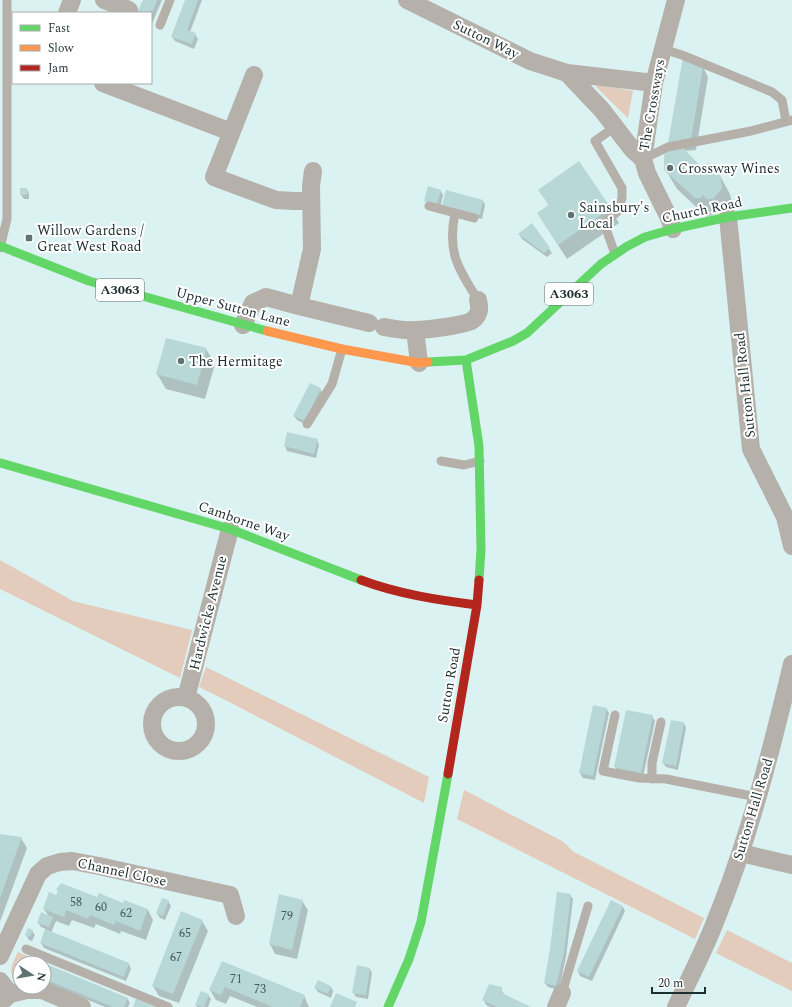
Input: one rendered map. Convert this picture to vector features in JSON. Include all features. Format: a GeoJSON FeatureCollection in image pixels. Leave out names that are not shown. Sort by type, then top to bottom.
{"type":"FeatureCollection","features":[{"type":"Feature","properties":{"kind":"street"},"geometry":{"type":"LineString","coordinates":[[67,12],[72,0]]}},
{"type":"Feature","properties":{"kind":"street"},"geometry":{"type":"LineString","coordinates":[[104,0],[129,10]]}},
{"type":"Feature","properties":{"kind":"street","name":"Sutton Way"},"geometry":{"type":"LineString","coordinates":[[407,0],[530,61],[567,73],[654,83]]}},
{"type":"Feature","properties":{"kind":"street","name":"The Crossways"},"geometry":{"type":"LineString","coordinates":[[673,229],[647,173],[643,159],[654,83],[676,0]]}},
{"type":"Feature","properties":{"kind":"street","name":"Sutton Way"},"geometry":{"type":"LineString","coordinates":[[567,73],[602,110],[632,149],[643,159]]}},
{"type":"Feature","properties":{"kind":"street"},"geometry":{"type":"LineString","coordinates":[[254,75],[214,177],[276,200],[311,201]]}},
{"type":"Feature","properties":{"kind":"street"},"geometry":{"type":"LineString","coordinates":[[106,84],[231,132]]}},
{"type":"Feature","properties":{"kind":"street"},"geometry":{"type":"LineString","coordinates":[[299,306],[312,249],[310,186],[313,171]]}},
{"type":"Feature","properties":{"kind":"street","name":"Church Road"},"geometry":{"type":"LineString","coordinates":[[466,360],[513,341],[527,333],[601,264],[626,247],[645,237],[673,229],[728,217],[792,208]]}},
{"type":"Feature","properties":{"kind":"street","name":"Sutton Hall Road"},"geometry":{"type":"LineString","coordinates":[[728,217],[751,449],[785,517],[792,546]]}},
{"type":"Feature","properties":{"kind":"street","name":"Upper Sutton Lane"},"geometry":{"type":"LineString","coordinates":[[0,247],[89,281],[243,325],[342,349],[419,363],[466,360]]}},
{"type":"Feature","properties":{"kind":"street"},"geometry":{"type":"LineString","coordinates":[[243,325],[253,303],[266,297],[377,325],[415,330],[462,324],[472,321],[478,314],[480,307],[478,300]]}},
{"type":"Feature","properties":{"kind":"street"},"geometry":{"type":"LineString","coordinates":[[415,330],[419,363]]}},
{"type":"Feature","properties":{"kind":"street","name":"Sutton Road"},"geometry":{"type":"LineString","coordinates":[[388,1007],[404,974],[419,933],[423,915],[477,605],[482,550],[480,462],[466,360]]}},
{"type":"Feature","properties":{"kind":"street","name":"Camborne Way"},"geometry":{"type":"LineString","coordinates":[[1,463],[230,529],[379,587],[477,605]]}},
{"type":"Feature","properties":{"kind":"street","name":"Hardwicke Avenue"},"geometry":{"type":"LineString","coordinates":[[186,698],[230,529]]}},
{"type":"Feature","properties":{"kind":"street","name":"Sutton Hall Road"},"geometry":{"type":"LineString","coordinates":[[676,1007],[704,950],[741,852],[773,744],[792,664]]}},
{"type":"Feature","properties":{"kind":"street"},"geometry":{"type":"LineString","coordinates":[[741,852],[792,865]]}},
{"type":"Feature","properties":{"kind":"street","name":"Channel Close"},"geometry":{"type":"LineString","coordinates":[[2,946],[38,874],[47,866],[60,862],[72,861],[99,866],[230,895],[236,916]]}},
{"type":"Feature","properties":{"kind":"street"},"geometry":{"type":"LineString","coordinates":[[3,993],[42,990],[82,1007]]}},
{"type":"Feature","properties":{"kind":"lane"},"geometry":{"type":"LineString","coordinates":[[0,247],[7,219],[8,186],[7,0]]}},
{"type":"Feature","properties":{"kind":"lane"},"geometry":{"type":"LineString","coordinates":[[160,25],[170,0]]}},
{"type":"Feature","properties":{"kind":"lane"},"geometry":{"type":"LineString","coordinates":[[643,159],[668,147],[751,131],[789,120],[782,100],[772,92],[682,55],[663,49]]}},
{"type":"Feature","properties":{"kind":"lane"},"geometry":{"type":"LineString","coordinates":[[615,127],[595,142],[622,188],[622,198],[618,211],[604,223],[615,254]]}},
{"type":"Feature","properties":{"kind":"lane"},"geometry":{"type":"LineString","coordinates":[[429,206],[474,218]]}},
{"type":"Feature","properties":{"kind":"lane"},"geometry":{"type":"LineString","coordinates":[[455,213],[452,230],[452,243],[455,258],[460,272],[478,300]]}},
{"type":"Feature","properties":{"kind":"lane"},"geometry":{"type":"LineString","coordinates":[[307,424],[332,384],[342,349]]}},
{"type":"Feature","properties":{"kind":"lane"},"geometry":{"type":"LineString","coordinates":[[441,461],[464,465],[480,462]]}},
{"type":"Feature","properties":{"kind":"lane"},"geometry":{"type":"LineString","coordinates":[[615,715],[603,772],[639,778],[666,779],[757,797]]}},
{"type":"Feature","properties":{"kind":"lane"},"geometry":{"type":"LineString","coordinates":[[652,779],[652,763],[661,722]]}},
{"type":"Feature","properties":{"kind":"lane"},"geometry":{"type":"LineString","coordinates":[[559,1000],[588,906]]}},
{"type":"Feature","properties":{"kind":"lane"},"geometry":{"type":"LineString","coordinates":[[26,948],[168,1007]]}},
{"type":"Feature","properties":{"kind":"shaded area"},"geometry":{"type":"Polygon","coordinates":[[[599,85],[633,91],[628,118],[597,88],[596,86],[599,85]]]}},
{"type":"Feature","properties":{"kind":"shaded area"},"geometry":{"type":"Polygon","coordinates":[[[0,560],[73,601],[192,630],[180,678],[0,589],[0,560]]]}},
{"type":"Feature","properties":{"kind":"shaded area"},"geometry":{"type":"Polygon","coordinates":[[[206,667],[429,777],[424,803],[199,687],[206,667]]]}},
{"type":"Feature","properties":{"kind":"shaded area"},"geometry":{"type":"Polygon","coordinates":[[[464,790],[562,841],[574,852],[704,918],[695,939],[457,819],[464,790]]]}},
{"type":"Feature","properties":{"kind":"shaded area"},"geometry":{"type":"Polygon","coordinates":[[[727,930],[792,963],[792,991],[716,953],[727,930]]]}},
{"type":"Feature","properties":{"kind":"shaded area"},"geometry":{"type":"Polygon","coordinates":[[[18,952],[25,955],[16,955],[18,952]]]}},
{"type":"Feature","properties":{"kind":"building"},"geometry":{"type":"Polygon","coordinates":[[[143,0],[157,0],[152,13],[137,12],[143,0]]]}},
{"type":"Feature","properties":{"kind":"building"},"geometry":{"type":"Polygon","coordinates":[[[185,0],[198,0],[187,30],[196,33],[192,44],[171,37],[185,0]]]}},
{"type":"Feature","properties":{"kind":"building"},"geometry":{"type":"Polygon","coordinates":[[[683,57],[703,67],[691,140],[668,143],[683,57]]]}},
{"type":"Feature","properties":{"kind":"building"},"geometry":{"type":"Polygon","coordinates":[[[682,147],[703,168],[708,163],[720,174],[722,188],[713,199],[707,199],[703,195],[701,198],[695,198],[664,170],[664,155],[668,150],[682,147]]]}},
{"type":"Feature","properties":{"kind":"building"},"geometry":{"type":"Polygon","coordinates":[[[579,161],[611,208],[558,245],[537,213],[549,205],[538,190],[579,161]]]}},
{"type":"Feature","properties":{"kind":"building"},"geometry":{"type":"Polygon","coordinates":[[[428,186],[441,190],[437,204],[424,201],[428,186]]]}},
{"type":"Feature","properties":{"kind":"building"},"geometry":{"type":"Polygon","coordinates":[[[20,188],[27,188],[27,195],[20,195],[20,188]]]}},
{"type":"Feature","properties":{"kind":"building"},"geometry":{"type":"Polygon","coordinates":[[[446,190],[483,200],[480,215],[442,205],[446,190]]]}},
{"type":"Feature","properties":{"kind":"building"},"geometry":{"type":"Polygon","coordinates":[[[532,223],[550,248],[544,253],[518,234],[532,223]]]}},
{"type":"Feature","properties":{"kind":"building","name":"The Hermitage"},"geometry":{"type":"Polygon","coordinates":[[[166,338],[207,348],[197,385],[156,374],[166,338]]]}},
{"type":"Feature","properties":{"kind":"building"},"geometry":{"type":"Polygon","coordinates":[[[310,383],[321,388],[305,421],[293,416],[310,383]]]}},
{"type":"Feature","properties":{"kind":"building"},"geometry":{"type":"Polygon","coordinates":[[[287,432],[318,439],[314,454],[284,446],[287,432]]]}},
{"type":"Feature","properties":{"kind":"building"},"geometry":{"type":"Polygon","coordinates":[[[593,705],[607,708],[593,776],[579,773],[593,705]]]}},
{"type":"Feature","properties":{"kind":"building"},"geometry":{"type":"Polygon","coordinates":[[[626,710],[653,715],[641,773],[614,767],[626,710]]]}},
{"type":"Feature","properties":{"kind":"building"},"geometry":{"type":"Polygon","coordinates":[[[671,720],[684,722],[676,766],[662,763],[671,720]]]}},
{"type":"Feature","properties":{"kind":"building"},"geometry":{"type":"Polygon","coordinates":[[[0,834],[22,837],[0,898],[0,834]]]}},
{"type":"Feature","properties":{"kind":"building"},"geometry":{"type":"Polygon","coordinates":[[[61,883],[97,897],[99,893],[123,903],[124,900],[148,909],[140,931],[116,921],[114,925],[90,915],[88,919],[66,910],[64,917],[43,909],[49,892],[56,895],[58,891],[56,890],[61,883]]]}},
{"type":"Feature","properties":{"kind":"building"},"geometry":{"type":"Polygon","coordinates":[[[557,892],[571,894],[564,952],[556,986],[544,983],[557,892]]]}},
{"type":"Feature","properties":{"kind":"building"},"geometry":{"type":"Polygon","coordinates":[[[279,894],[303,900],[292,950],[269,944],[279,894]]]}},
{"type":"Feature","properties":{"kind":"building"},"geometry":{"type":"Polygon","coordinates":[[[162,898],[169,900],[163,916],[156,913],[162,898]]]}},
{"type":"Feature","properties":{"kind":"building"},"geometry":{"type":"Polygon","coordinates":[[[611,900],[623,906],[589,977],[577,971],[611,900]]]}},
{"type":"Feature","properties":{"kind":"building"},"geometry":{"type":"Polygon","coordinates":[[[181,911],[203,920],[173,994],[152,986],[181,911]]]}},
{"type":"Feature","properties":{"kind":"building"},"geometry":{"type":"Polygon","coordinates":[[[41,912],[53,917],[49,927],[37,923],[41,912]]]}},
{"type":"Feature","properties":{"kind":"building"},"geometry":{"type":"Polygon","coordinates":[[[28,928],[33,930],[30,937],[25,935],[28,928]]]}},
{"type":"Feature","properties":{"kind":"building"},"geometry":{"type":"Polygon","coordinates":[[[45,929],[129,963],[124,977],[40,943],[45,929]]]}},
{"type":"Feature","properties":{"kind":"building"},"geometry":{"type":"Polygon","coordinates":[[[222,961],[305,995],[300,1007],[273,1007],[225,987],[221,995],[209,990],[222,961]]]}},
{"type":"Feature","properties":{"kind":"building"},"geometry":{"type":"Polygon","coordinates":[[[357,965],[370,968],[366,995],[352,993],[357,965]]]}},
{"type":"Feature","properties":{"kind":"building"},"geometry":{"type":"Polygon","coordinates":[[[52,966],[128,998],[124,1007],[113,1007],[52,982],[52,966]]]}},
{"type":"Feature","properties":{"kind":"building"},"geometry":{"type":"Polygon","coordinates":[[[318,980],[331,986],[328,994],[314,988],[318,980]]]}},
{"type":"Feature","properties":{"kind":"building"},"geometry":{"type":"Polygon","coordinates":[[[489,984],[502,987],[502,993],[531,1007],[496,1007],[482,1000],[489,984]]]}},
{"type":"Feature","properties":{"kind":"building"},"geometry":{"type":"Polygon","coordinates":[[[201,991],[209,994],[204,1007],[195,1005],[201,991]]]}},
{"type":"Feature","properties":{"kind":"building"},"geometry":{"type":"Polygon","coordinates":[[[336,993],[357,1002],[355,1007],[330,1007],[336,993]]]}},
{"type":"Feature","properties":{"kind":"building"},"geometry":{"type":"Polygon","coordinates":[[[136,999],[155,1007],[133,1007],[136,999]]]}},
{"type":"Feature","properties":{"kind":"traffic: fast"},"geometry":{"type":"LineString","coordinates":[[428,362],[466,360],[513,341],[527,333],[601,264],[626,247],[645,237],[673,229],[728,217],[792,208]]}},
{"type":"Feature","properties":{"kind":"traffic: fast"},"geometry":{"type":"LineString","coordinates":[[0,246],[89,281],[267,331]]}},
{"type":"Feature","properties":{"kind":"traffic: fast"},"geometry":{"type":"LineString","coordinates":[[466,360],[479,446],[481,550],[479,580]]}},
{"type":"Feature","properties":{"kind":"traffic: fast"},"geometry":{"type":"LineString","coordinates":[[1,463],[230,529],[361,580]]}},
{"type":"Feature","properties":{"kind":"traffic: fast"},"geometry":{"type":"LineString","coordinates":[[388,1007],[409,959],[421,922],[448,774]]}},
{"type":"Feature","properties":{"kind":"traffic: slow"},"geometry":{"type":"LineString","coordinates":[[267,331],[342,349],[419,363],[428,362]]}},
{"type":"Feature","properties":{"kind":"traffic: jam"},"geometry":{"type":"LineString","coordinates":[[361,580],[404,593],[433,599],[477,605]]}},
{"type":"Feature","properties":{"kind":"traffic: jam"},"geometry":{"type":"LineString","coordinates":[[448,774],[477,605],[479,580]]}},
{"type":"Feature","properties":{"kind":"place","name":"Crossway Wines"},"geometry":{"type":"Point","coordinates":[670,168]}},
{"type":"Feature","properties":{"kind":"place","name":"Sainsbury's Local"},"geometry":{"type":"Point","coordinates":[571,215]}},
{"type":"Feature","properties":{"kind":"place","name":"Willow Gardens / Great West Road"},"geometry":{"type":"Point","coordinates":[29,238]}},
{"type":"Feature","properties":{"kind":"place","name":"The Hermitage"},"geometry":{"type":"Point","coordinates":[181,361]}}]}
